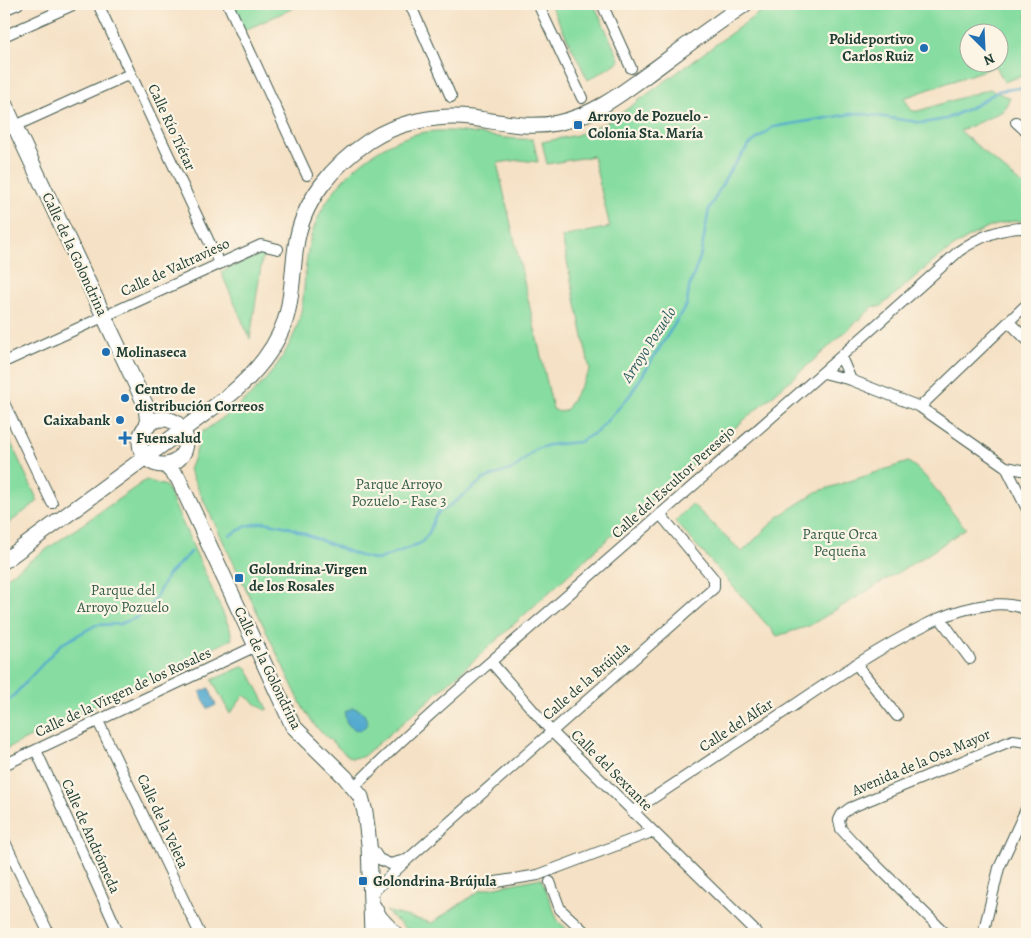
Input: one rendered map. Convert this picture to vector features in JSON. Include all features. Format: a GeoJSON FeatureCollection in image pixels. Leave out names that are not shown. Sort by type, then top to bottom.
{"type":"FeatureCollection","features":[{"type":"Feature","properties":{"kind":"street"},"geometry":{"type":"LineString","coordinates":[[4,10],[18,4]]}},
{"type":"Feature","properties":{"kind":"street"},"geometry":{"type":"LineString","coordinates":[[4,36],[75,4]]}},
{"type":"Feature","properties":{"kind":"street","name":"Calle Río Tiétar"},"geometry":{"type":"LineString","coordinates":[[98,4],[219,263]]}},
{"type":"Feature","properties":{"kind":"street"},"geometry":{"type":"LineString","coordinates":[[228,4],[307,175]]}},
{"type":"Feature","properties":{"kind":"street"},"geometry":{"type":"LineString","coordinates":[[410,4],[451,98]]}},
{"type":"Feature","properties":{"kind":"street"},"geometry":{"type":"LineString","coordinates":[[538,4],[582,98]]}},
{"type":"Feature","properties":{"kind":"street"},"geometry":{"type":"LineString","coordinates":[[602,4],[631,68]]}},
{"type":"Feature","properties":{"kind":"street"},"geometry":{"type":"LineString","coordinates":[[4,561],[244,383],[271,350],[289,309],[296,244],[307,209],[331,173],[370,140],[403,126],[438,118],[471,118],[523,126],[557,123],[580,117],[612,100],[745,4]]}},
{"type":"Feature","properties":{"kind":"street"},"geometry":{"type":"LineString","coordinates":[[9,129],[130,74]]}},
{"type":"Feature","properties":{"kind":"street","name":"Calle de la Golondrina"},"geometry":{"type":"LineString","coordinates":[[4,102],[9,129],[104,316],[154,423]]}},
{"type":"Feature","properties":{"kind":"street"},"geometry":{"type":"LineString","coordinates":[[1016,122],[1027,132]]}},
{"type":"Feature","properties":{"kind":"street","name":"Calle del Escultor Peresejo"},"geometry":{"type":"LineString","coordinates":[[354,787],[491,662],[972,242],[1008,229],[1027,228]]}},
{"type":"Feature","properties":{"kind":"street","name":"Calle de Valtravieso"},"geometry":{"type":"LineString","coordinates":[[4,362],[260,245],[278,249]]}},
{"type":"Feature","properties":{"kind":"street"},"geometry":{"type":"LineString","coordinates":[[920,407],[1027,304]]}},
{"type":"Feature","properties":{"kind":"street"},"geometry":{"type":"LineString","coordinates":[[1009,322],[1027,340]]}},
{"type":"Feature","properties":{"kind":"street"},"geometry":{"type":"LineString","coordinates":[[841,357],[851,380]]}},
{"type":"Feature","properties":{"kind":"street"},"geometry":{"type":"LineString","coordinates":[[824,373],[851,380],[920,407],[1006,467],[1027,471]]}},
{"type":"Feature","properties":{"kind":"street"},"geometry":{"type":"LineString","coordinates":[[4,403],[52,503]]}},
{"type":"Feature","properties":{"kind":"street"},"geometry":{"type":"LineString","coordinates":[[178,478],[180,459],[186,445],[183,430],[174,422],[154,423],[140,440],[141,449],[146,457],[154,464],[165,465],[180,459]]}},
{"type":"Feature","properties":{"kind":"street","name":"Calle de la Golondrina"},"geometry":{"type":"LineString","coordinates":[[165,465],[178,478],[293,726],[354,787],[366,812],[373,900],[372,934]]}},
{"type":"Feature","properties":{"kind":"street"},"geometry":{"type":"LineString","coordinates":[[1006,467],[1027,509]]}},
{"type":"Feature","properties":{"kind":"street","name":"Calle de la Brújula"},"geometry":{"type":"LineString","coordinates":[[373,900],[408,858],[714,588],[714,579],[660,514]]}},
{"type":"Feature","properties":{"kind":"street","name":"Calle del Alfar"},"geometry":{"type":"LineString","coordinates":[[632,812],[856,664],[940,618],[986,606],[1004,605],[1027,610]]}},
{"type":"Feature","properties":{"kind":"street"},"geometry":{"type":"LineString","coordinates":[[940,618],[970,659]]}},
{"type":"Feature","properties":{"kind":"street","name":"Calle de la Virgen de los Rosales"},"geometry":{"type":"LineString","coordinates":[[4,766],[256,646]]}},
{"type":"Feature","properties":{"kind":"street","name":"Calle del Sextante"},"geometry":{"type":"LineString","coordinates":[[491,662],[552,731],[652,832],[758,934]]}},
{"type":"Feature","properties":{"kind":"street"},"geometry":{"type":"LineString","coordinates":[[856,664],[897,716]]}},
{"type":"Feature","properties":{"kind":"street","name":"Calle de la Veleta"},"geometry":{"type":"LineString","coordinates":[[98,721],[200,934]]}},
{"type":"Feature","properties":{"kind":"street","name":"Avenida de la Osa Mayor"},"geometry":{"type":"LineString","coordinates":[[946,934],[853,842],[841,829],[839,820],[842,814],[850,808],[1013,740],[1027,742]]}},
{"type":"Feature","properties":{"kind":"street","name":"Calle de Andrómeda"},"geometry":{"type":"LineString","coordinates":[[36,750],[119,934]]}},
{"type":"Feature","properties":{"kind":"street"},"geometry":{"type":"LineString","coordinates":[[982,934],[998,868],[1027,807]]}},
{"type":"Feature","properties":{"kind":"street","name":"Calle del Sextante"},"geometry":{"type":"LineString","coordinates":[[490,883],[538,875],[652,832]]}},
{"type":"Feature","properties":{"kind":"street"},"geometry":{"type":"LineString","coordinates":[[4,840],[49,934]]}},
{"type":"Feature","properties":{"kind":"street"},"geometry":{"type":"LineString","coordinates":[[369,844],[379,859],[390,864],[408,858]]}},
{"type":"Feature","properties":{"kind":"street"},"geometry":{"type":"LineString","coordinates":[[550,882],[560,909],[587,934]]}},
{"type":"Feature","properties":{"kind":"street"},"geometry":{"type":"LineString","coordinates":[[373,900],[380,918],[395,934]]}},
{"type":"Feature","properties":{"kind":"green space"},"geometry":{"type":"Polygon","coordinates":[[[230,4],[302,4],[243,31],[230,4]]]}},
{"type":"Feature","properties":{"kind":"green space"},"geometry":{"type":"Polygon","coordinates":[[[550,4],[594,4],[620,61],[588,80],[550,4]]]}},
{"type":"Feature","properties":{"kind":"green space","name":"Parque Arroyo Pozuelo - Fase 3"},"geometry":{"type":"Polygon","coordinates":[[[771,4],[1027,4],[1027,74],[1004,82],[999,72],[1008,72],[1008,22],[958,22],[958,72],[979,72],[904,98],[912,111],[918,111],[989,89],[1010,98],[1003,111],[960,131],[1027,189],[1027,221],[1007,222],[987,228],[967,238],[929,265],[880,307],[874,306],[641,509],[433,697],[362,757],[351,758],[316,727],[303,708],[189,470],[197,449],[198,435],[228,414],[255,391],[267,378],[287,349],[299,322],[306,260],[313,230],[321,211],[332,193],[346,177],[378,150],[416,134],[431,131],[533,139],[538,162],[519,160],[497,163],[553,409],[559,412],[566,410],[590,370],[562,237],[610,227],[593,156],[547,164],[542,142],[577,135],[612,120],[771,4]]]}},
{"type":"Feature","properties":{"kind":"green space"},"geometry":{"type":"Polygon","coordinates":[[[263,253],[250,339],[221,272],[263,253]]]}},
{"type":"Feature","properties":{"kind":"green space"},"geometry":{"type":"Polygon","coordinates":[[[4,428],[38,501],[4,527],[4,428]]]}},
{"type":"Feature","properties":{"kind":"green space","name":"Parque Orca Pequeña"},"geometry":{"type":"Polygon","coordinates":[[[908,462],[924,475],[966,528],[930,553],[809,626],[777,636],[675,521],[692,504],[742,552],[779,516],[816,492],[908,462]]]}},
{"type":"Feature","properties":{"kind":"green space","name":"Parque del Arroyo Pozuelo"},"geometry":{"type":"Polygon","coordinates":[[[146,480],[166,486],[230,629],[232,639],[4,750],[4,579],[146,480]]]}},
{"type":"Feature","properties":{"kind":"green space"},"geometry":{"type":"Polygon","coordinates":[[[244,666],[247,668],[268,709],[265,710],[244,695],[230,714],[212,680],[244,666]]]}},
{"type":"Feature","properties":{"kind":"green space"},"geometry":{"type":"Polygon","coordinates":[[[541,878],[558,921],[572,934],[429,933],[406,929],[386,911],[432,923],[481,890],[541,878]]]}},
{"type":"Feature","properties":{"kind":"water"},"geometry":{"type":"Polygon","coordinates":[[[209,688],[216,705],[208,709],[200,692],[209,688]]]}},
{"type":"Feature","properties":{"kind":"water"},"geometry":{"type":"Polygon","coordinates":[[[352,708],[360,711],[366,718],[367,724],[362,730],[352,728],[347,723],[345,712],[352,708]]]}},
{"type":"Feature","properties":{"kind":"waterway","name":"Arroyo Pozuelo"},"geometry":{"type":"LineString","coordinates":[[230,535],[247,526],[264,522],[288,527],[357,555],[377,560],[421,543],[429,533],[435,517],[440,511],[447,508],[484,479],[515,468],[536,449],[549,445],[579,442],[598,431],[630,395],[687,304],[689,288],[701,254],[709,209],[729,172],[749,145],[773,127],[857,113],[923,123],[946,119],[976,105],[998,91],[1027,87]]}},
{"type":"Feature","properties":{"kind":"waterway","name":"Arroyo Pozuelo"},"geometry":{"type":"LineString","coordinates":[[4,706],[60,645],[96,625],[120,624],[138,617],[149,609],[168,575],[191,552]]}},
{"type":"Feature","properties":{"kind":"place","name":"Polideportivo Carlos Ruiz"},"geometry":{"type":"Point","coordinates":[924,48]}},
{"type":"Feature","properties":{"kind":"place","name":"Arroyo de Pozuelo - Colonia Sta. María"},"geometry":{"type":"Point","coordinates":[578,125]}},
{"type":"Feature","properties":{"kind":"place","name":"Molinaseca"},"geometry":{"type":"Point","coordinates":[106,352]}},
{"type":"Feature","properties":{"kind":"place","name":"Centro de distribución Correos"},"geometry":{"type":"Point","coordinates":[125,398]}},
{"type":"Feature","properties":{"kind":"place","name":"Caixabank"},"geometry":{"type":"Point","coordinates":[120,420]}},
{"type":"Feature","properties":{"kind":"place","name":"Fuensalud"},"geometry":{"type":"Point","coordinates":[125,438]}},
{"type":"Feature","properties":{"kind":"place","name":"Golondrina-Virgen de los Rosales"},"geometry":{"type":"Point","coordinates":[239,578]}},
{"type":"Feature","properties":{"kind":"place","name":"Golondrina-Brújula"},"geometry":{"type":"Point","coordinates":[363,881]}}]}
